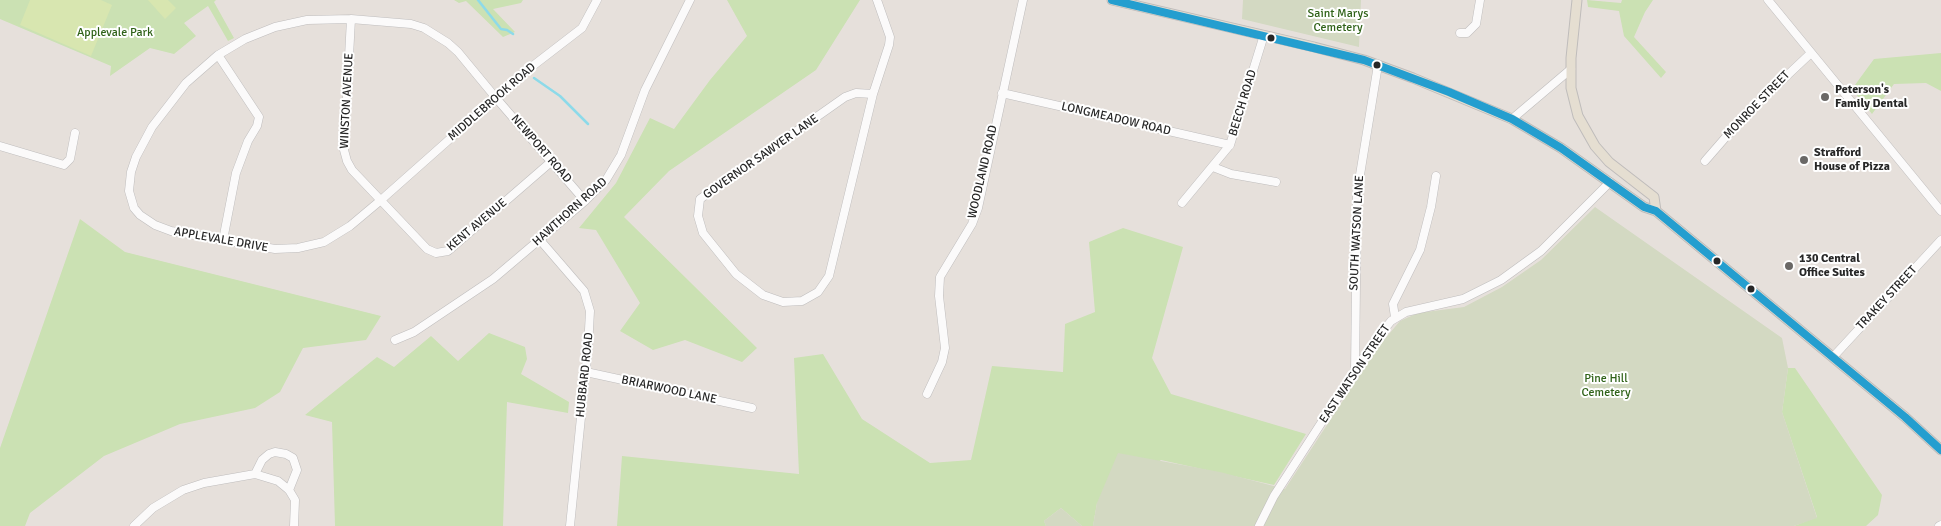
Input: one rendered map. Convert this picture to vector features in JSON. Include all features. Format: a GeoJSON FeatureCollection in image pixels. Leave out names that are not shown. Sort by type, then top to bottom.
{"type":"FeatureCollection","features":[{"type":"Feature","properties":{"kind":"main road"},"geometry":{"type":"LineString","coordinates":[[1112,0],[1264,35],[1378,65],[1512,119],[1561,148],[1644,207],[1656,211],[1924,432],[1941,450]]}},
{"type":"Feature","properties":{"kind":"main road"},"geometry":{"type":"LineString","coordinates":[[1577,0],[1571,69],[1572,98],[1583,128],[1609,162],[1654,197],[1656,211]]}},
{"type":"Feature","properties":{"kind":"main road"},"geometry":{"type":"LineString","coordinates":[[1610,182],[1623,172]]}},
{"type":"Feature","properties":{"kind":"street","name":"MIDDLEBROOK ROAD"},"geometry":{"type":"LineString","coordinates":[[381,200],[496,98],[582,28],[597,0]]}},
{"type":"Feature","properties":{"kind":"street","name":"HAWTHORN ROAD"},"geometry":{"type":"LineString","coordinates":[[395,340],[414,332],[473,293],[540,240],[606,180],[615,166],[645,90],[690,0]]}},
{"type":"Feature","properties":{"kind":"street","name":"GOVERNOR SAWYER LANE"},"geometry":{"type":"LineString","coordinates":[[873,94],[856,93],[845,97],[700,199],[698,216],[703,233],[732,269],[746,283],[763,295],[783,302],[802,301],[812,297],[824,285],[841,231],[873,94],[890,37],[878,0]]}},
{"type":"Feature","properties":{"kind":"street","name":"WOODLAND ROAD"},"geometry":{"type":"LineString","coordinates":[[927,394],[942,362],[945,348],[939,296],[940,277],[975,217],[1023,0]]}},
{"type":"Feature","properties":{"kind":"street"},"geometry":{"type":"LineString","coordinates":[[1460,33],[1467,33],[1476,24],[1480,0]]}},
{"type":"Feature","properties":{"kind":"street"},"geometry":{"type":"LineString","coordinates":[[1768,0],[1941,211]]}},
{"type":"Feature","properties":{"kind":"street","name":"APPLEVALE DRIVE"},"geometry":{"type":"LineString","coordinates":[[381,200],[339,234],[316,245],[275,249],[171,232],[146,220],[134,208],[129,191],[131,172],[136,157],[152,127],[186,83],[218,55],[245,39],[275,27],[307,20],[351,19],[411,24],[438,36],[458,52],[496,98]]}},
{"type":"Feature","properties":{"kind":"street","name":"WINSTON AVENUE"},"geometry":{"type":"LineString","coordinates":[[351,19],[345,155],[349,166],[381,200]]}},
{"type":"Feature","properties":{"kind":"street","name":"BEECH ROAD"},"geometry":{"type":"LineString","coordinates":[[1182,203],[1230,145],[1264,35]]}},
{"type":"Feature","properties":{"kind":"street","name":"MONROE STREET"},"geometry":{"type":"LineString","coordinates":[[1705,161],[1731,129],[1811,52]]}},
{"type":"Feature","properties":{"kind":"street"},"geometry":{"type":"LineString","coordinates":[[218,55],[259,117],[257,126],[248,141],[236,173],[223,240]]}},
{"type":"Feature","properties":{"kind":"street","name":"SOUTH WATSON LANE"},"geometry":{"type":"LineString","coordinates":[[1354,372],[1357,193],[1378,65]]}},
{"type":"Feature","properties":{"kind":"street"},"geometry":{"type":"LineString","coordinates":[[1512,119],[1571,69]]}},
{"type":"Feature","properties":{"kind":"street","name":"LONGMEADOW ROAD"},"geometry":{"type":"LineString","coordinates":[[1002,93],[1230,145]]}},
{"type":"Feature","properties":{"kind":"street","name":"NEWPORT ROAD"},"geometry":{"type":"LineString","coordinates":[[496,98],[585,201]]}},
{"type":"Feature","properties":{"kind":"street"},"geometry":{"type":"LineString","coordinates":[[0,146],[64,165],[70,158],[76,133]]}},
{"type":"Feature","properties":{"kind":"street","name":"KENT AVENUE"},"geometry":{"type":"LineString","coordinates":[[381,200],[427,249],[442,253],[454,247],[552,161]]}},
{"type":"Feature","properties":{"kind":"street"},"geometry":{"type":"LineString","coordinates":[[1213,167],[1231,174],[1276,182]]}},
{"type":"Feature","properties":{"kind":"street"},"geometry":{"type":"LineString","coordinates":[[1395,317],[1393,304],[1420,250],[1431,207],[1436,176]]}},
{"type":"Feature","properties":{"kind":"street","name":"EAST WATSON STREET"},"geometry":{"type":"LineString","coordinates":[[1258,526],[1274,496],[1371,346],[1395,317],[1406,312],[1463,299],[1502,280],[1541,251],[1610,182]]}},
{"type":"Feature","properties":{"kind":"street","name":"HUBBARD ROAD"},"geometry":{"type":"LineString","coordinates":[[540,240],[578,284],[588,300],[590,321],[586,372],[570,526]]}},
{"type":"Feature","properties":{"kind":"street","name":"TRAKEY STREET"},"geometry":{"type":"LineString","coordinates":[[1833,357],[1941,240]]}},
{"type":"Feature","properties":{"kind":"street","name":"BRIARWOOD LANE"},"geometry":{"type":"LineString","coordinates":[[586,372],[752,408]]}},
{"type":"Feature","properties":{"kind":"street"},"geometry":{"type":"LineString","coordinates":[[255,474],[262,460],[270,454],[286,454],[293,458],[297,470],[289,490]]}},
{"type":"Feature","properties":{"kind":"street"},"geometry":{"type":"LineString","coordinates":[[134,526],[153,508],[182,490],[204,483],[255,474],[278,481],[289,490],[295,500],[294,526]]}},
{"type":"Feature","properties":{"kind":"green space","name":"Applevale Park"},"geometry":{"type":"Polygon","coordinates":[[[0,0],[216,0],[214,2],[234,38],[228,41],[208,6],[184,23],[196,36],[174,54],[150,48],[110,76],[111,66],[0,19],[0,0]]]}},
{"type":"Feature","properties":{"kind":"green space"},"geometry":{"type":"Polygon","coordinates":[[[30,0],[101,0],[112,5],[91,56],[20,25],[30,0]]]}},
{"type":"Feature","properties":{"kind":"green space"},"geometry":{"type":"Polygon","coordinates":[[[148,0],[168,0],[176,8],[165,19],[148,0]]]}},
{"type":"Feature","properties":{"kind":"green space"},"geometry":{"type":"Polygon","coordinates":[[[454,0],[523,0],[521,3],[493,9],[515,32],[503,37],[466,1],[459,3],[454,0]]]}},
{"type":"Feature","properties":{"kind":"green space"},"geometry":{"type":"Polygon","coordinates":[[[727,0],[860,0],[816,70],[669,171],[624,217],[757,348],[742,362],[685,340],[653,350],[620,331],[640,303],[596,230],[579,228],[616,183],[650,118],[674,129],[710,80],[747,36],[727,0]]]}},
{"type":"Feature","properties":{"kind":"green space","name":"Saint Marys Cemetery"},"geometry":{"type":"Polygon","coordinates":[[[1243,0],[1361,0],[1359,47],[1242,19],[1243,0]]]}},
{"type":"Feature","properties":{"kind":"green space"},"geometry":{"type":"Polygon","coordinates":[[[1587,0],[1621,3],[1622,0],[1653,0],[1645,12],[1634,37],[1666,72],[1661,78],[1624,36],[1619,11],[1588,7],[1587,0]]]}},
{"type":"Feature","properties":{"kind":"green space"},"geometry":{"type":"Polygon","coordinates":[[[1941,53],[1941,91],[1926,83],[1894,84],[1872,114],[1852,89],[1874,59],[1941,53]]]}},
{"type":"Feature","properties":{"kind":"green space","name":"Pine Hill Cemetery"},"geometry":{"type":"Polygon","coordinates":[[[1595,207],[1782,338],[1788,368],[1782,412],[1817,518],[1794,526],[1093,526],[1097,503],[1118,453],[1220,472],[1285,489],[1378,347],[1400,321],[1418,313],[1464,307],[1502,287],[1541,260],[1595,207]]]}},
{"type":"Feature","properties":{"kind":"green space"},"geometry":{"type":"Polygon","coordinates":[[[80,219],[125,252],[381,316],[366,340],[303,348],[280,392],[255,408],[180,424],[104,456],[30,513],[25,526],[0,526],[0,448],[80,219]]]}},
{"type":"Feature","properties":{"kind":"green space"},"geometry":{"type":"Polygon","coordinates":[[[1123,228],[1183,247],[1152,358],[1171,394],[1306,434],[1274,485],[1161,460],[1097,503],[1093,526],[1082,526],[1061,508],[1044,521],[1046,526],[617,526],[622,456],[799,474],[794,358],[823,354],[862,419],[930,463],[971,460],[992,366],[1063,372],[1065,324],[1095,312],[1089,242],[1123,228]]]}},
{"type":"Feature","properties":{"kind":"green space"},"geometry":{"type":"Polygon","coordinates":[[[489,333],[525,347],[527,359],[521,374],[569,402],[568,413],[507,402],[503,526],[335,526],[332,422],[305,415],[377,357],[394,367],[431,336],[458,361],[489,333]]]}},
{"type":"Feature","properties":{"kind":"green space"},"geometry":{"type":"Polygon","coordinates":[[[1788,368],[1795,368],[1882,495],[1878,515],[1866,526],[1794,526],[1817,517],[1782,412],[1788,368]]]}},
{"type":"Feature","properties":{"kind":"green space"},"geometry":{"type":"Polygon","coordinates":[[[1061,508],[1082,526],[1046,526],[1044,521],[1061,508]]]}},
{"type":"Feature","properties":{"kind":"waterway"},"geometry":{"type":"LineString","coordinates":[[478,0],[501,29],[513,34]]}},
{"type":"Feature","properties":{"kind":"waterway"},"geometry":{"type":"LineString","coordinates":[[534,78],[560,96],[588,124]]}},
{"type":"Feature","properties":{"kind":"transit line"},"geometry":{"type":"LineString","coordinates":[[1112,0],[1364,60],[1449,92],[1512,119],[1561,148],[1644,207],[1656,211],[1905,417],[1941,450]]}},
{"type":"Feature","properties":{"kind":"place","name":"Peterson's Family Dental"},"geometry":{"type":"Point","coordinates":[1825,97]}},
{"type":"Feature","properties":{"kind":"place","name":"Strafford House of Pizza"},"geometry":{"type":"Point","coordinates":[1804,160]}},
{"type":"Feature","properties":{"kind":"place","name":"130 Central Office Suites"},"geometry":{"type":"Point","coordinates":[1789,266]}}]}
